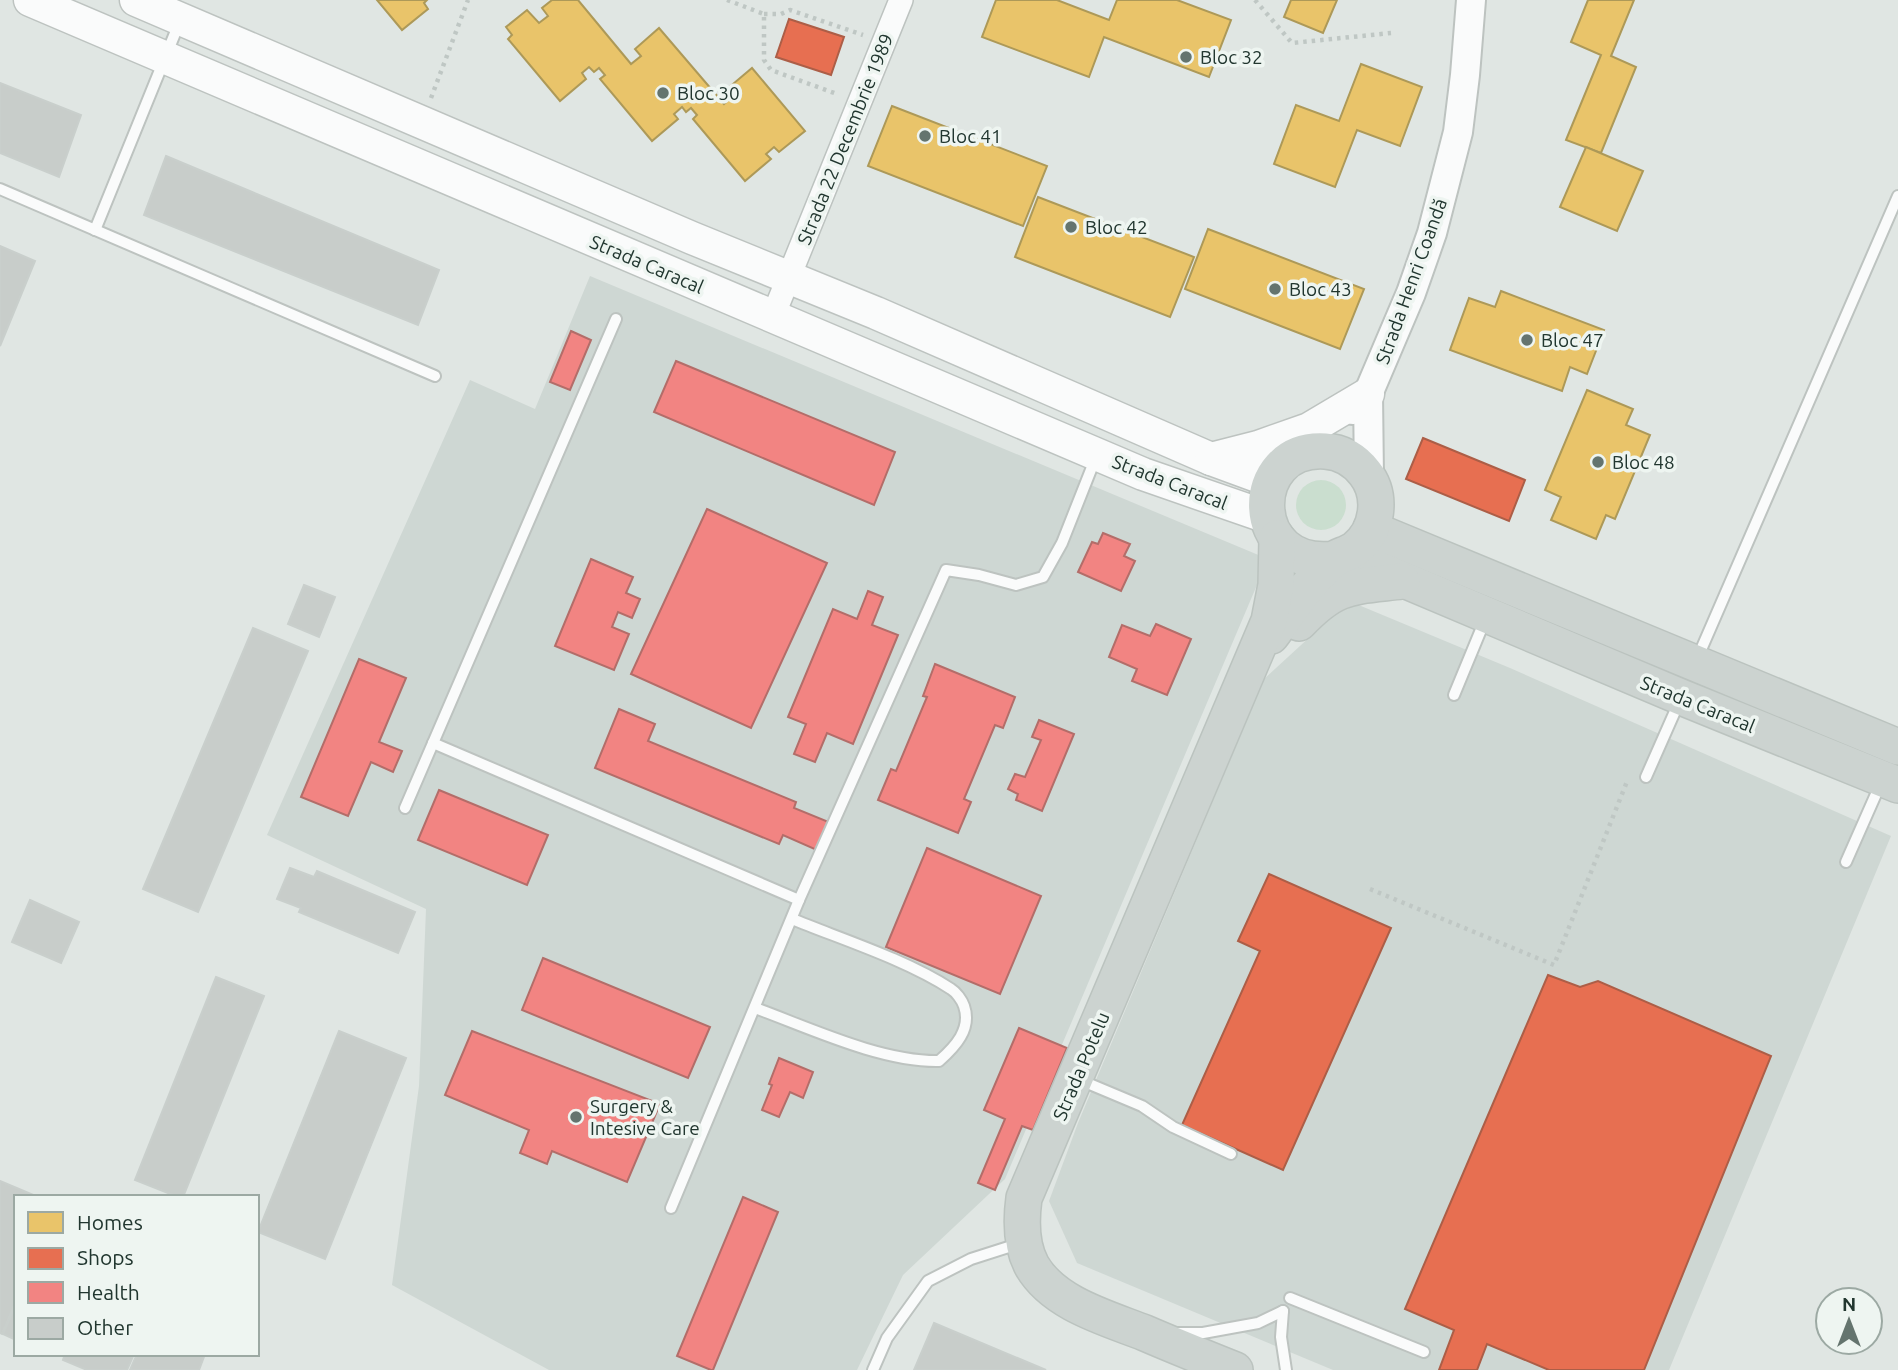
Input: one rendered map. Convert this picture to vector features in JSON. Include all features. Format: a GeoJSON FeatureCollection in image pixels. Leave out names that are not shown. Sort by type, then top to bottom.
{"type":"FeatureCollection","features":[{"type":"Feature","properties":{"kind":"main road","name":"Strada Caracal"},"geometry":{"type":"LineString","coordinates":[[136,0],[1212,459],[1271,481]]}},
{"type":"Feature","properties":{"kind":"main road","name":"Strada Caracal"},"geometry":{"type":"LineString","coordinates":[[48,4],[165,57],[1097,454],[1198,494],[1272,528]]}},
{"type":"Feature","properties":{"kind":"main road"},"geometry":{"type":"LineString","coordinates":[[1212,459],[1258,447],[1309,429],[1368,394]]}},
{"type":"Feature","properties":{"kind":"main road"},"geometry":{"type":"LineString","coordinates":[[1315,450],[1332,451],[1346,456],[1360,466],[1369,478],[1376,503],[1371,529],[1364,540],[1340,557],[1322,560],[1297,555],[1272,528],[1266,499],[1271,481],[1289,460],[1315,450]]}},
{"type":"Feature","properties":{"kind":"main road","name":"Strada Potelu"},"geometry":{"type":"LineString","coordinates":[[1235,1370],[1079,1306],[1050,1287],[1032,1266],[1024,1242],[1021,1219],[1024,1198],[1269,621],[1276,585],[1272,528]]}},
{"type":"Feature","properties":{"kind":"main road","name":"Strada Caracal"},"geometry":{"type":"LineString","coordinates":[[1371,529],[1688,680],[1891,782]]}},
{"type":"Feature","properties":{"kind":"main road","name":"Strada Caracal"},"geometry":{"type":"LineString","coordinates":[[1340,557],[1488,615],[1898,747]]}},
{"type":"Feature","properties":{"kind":"main road","name":"Strada Potelu"},"geometry":{"type":"LineString","coordinates":[[1250,666],[1305,589],[1340,557]]}},
{"type":"Feature","properties":{"kind":"main road"},"geometry":{"type":"LineString","coordinates":[[1250,666],[1326,597],[1353,587],[1406,581]]}},
{"type":"Feature","properties":{"kind":"street","name":"Strada 22 Decembrie 1989"},"geometry":{"type":"LineString","coordinates":[[773,316],[901,0]]}},
{"type":"Feature","properties":{"kind":"street","name":"Strada Henri Coandă"},"geometry":{"type":"LineString","coordinates":[[1315,450],[1368,394],[1411,293],[1432,233],[1460,121],[1471,0]]}},
{"type":"Feature","properties":{"kind":"street","name":"Strada Henri Coandă"},"geometry":{"type":"LineString","coordinates":[[1368,394],[1369,478]]}},
{"type":"Feature","properties":{"kind":"lane"},"geometry":{"type":"LineString","coordinates":[[95,230],[181,19]]}},
{"type":"Feature","properties":{"kind":"lane"},"geometry":{"type":"LineString","coordinates":[[0,189],[435,376]]}},
{"type":"Feature","properties":{"kind":"lane"},"geometry":{"type":"LineString","coordinates":[[1646,777],[1898,196]]}},
{"type":"Feature","properties":{"kind":"lane"},"geometry":{"type":"LineString","coordinates":[[405,808],[616,319]]}},
{"type":"Feature","properties":{"kind":"lane"},"geometry":{"type":"LineString","coordinates":[[671,1208],[799,900],[946,570],[1016,585],[1043,577],[1062,544],[1097,454]]}},
{"type":"Feature","properties":{"kind":"lane"},"geometry":{"type":"LineString","coordinates":[[1454,695],[1488,615]]}},
{"type":"Feature","properties":{"kind":"lane"},"geometry":{"type":"LineString","coordinates":[[433,743],[799,900]]}},
{"type":"Feature","properties":{"kind":"lane"},"geometry":{"type":"LineString","coordinates":[[1846,862],[1891,782]]}},
{"type":"Feature","properties":{"kind":"lane"},"geometry":{"type":"LineString","coordinates":[[755,1007],[890,1057],[918,1062],[939,1061],[957,1045],[965,1026],[964,1006],[954,990],[910,968],[792,919]]}},
{"type":"Feature","properties":{"kind":"lane"},"geometry":{"type":"LineString","coordinates":[[1076,1078],[1142,1106],[1173,1127],[1231,1154]]}},
{"type":"Feature","properties":{"kind":"lane"},"geometry":{"type":"LineString","coordinates":[[873,1370],[887,1338],[928,1281],[971,1259],[1024,1242]]}},
{"type":"Feature","properties":{"kind":"lane"},"geometry":{"type":"LineString","coordinates":[[1290,1298],[1424,1352]]}},
{"type":"Feature","properties":{"kind":"lane"},"geometry":{"type":"LineString","coordinates":[[1133,1328],[1165,1333],[1203,1333],[1258,1323],[1283,1311],[1281,1337],[1286,1370]]}},
{"type":"Feature","properties":{"kind":"path"},"geometry":{"type":"LineString","coordinates":[[421,121],[468,0]]}},
{"type":"Feature","properties":{"kind":"path"},"geometry":{"type":"LineString","coordinates":[[727,0],[764,14],[781,14],[790,10],[884,42]]}},
{"type":"Feature","properties":{"kind":"path"},"geometry":{"type":"LineString","coordinates":[[1255,0],[1293,43],[1391,33]]}},
{"type":"Feature","properties":{"kind":"path"},"geometry":{"type":"LineString","coordinates":[[764,14],[764,60],[771,70],[860,102]]}},
{"type":"Feature","properties":{"kind":"path"},"geometry":{"type":"LineString","coordinates":[[1370,889],[1554,965],[1632,770]]}},
{"type":"Feature","properties":{"kind":"shaded area"},"geometry":{"type":"Polygon","coordinates":[[[590,276],[1268,559],[1005,1179],[903,1275],[857,1370],[549,1370],[392,1285],[419,1086],[426,909],[267,835],[470,380],[535,409],[590,276]]]}},
{"type":"Feature","properties":{"kind":"shaded area"},"geometry":{"type":"Polygon","coordinates":[[[1349,601],[1510,668],[1891,836],[1669,1370],[1333,1370],[1077,1263],[1049,1201],[1078,1123],[1264,679],[1349,601]]]}},
{"type":"Feature","properties":{"kind":"green space"},"geometry":{"type":"Polygon","coordinates":[[[1321,480],[1338,488],[1346,505],[1338,522],[1321,530],[1304,522],[1296,505],[1304,488],[1321,480]]]}},
{"type":"Feature","properties":{"kind":"building: Homes"},"geometry":{"type":"Polygon","coordinates":[[[377,0],[427,0],[424,3],[428,9],[402,30],[377,0]]]}},
{"type":"Feature","properties":{"kind":"building: Homes","name":"Bloc 30"},"geometry":{"type":"Polygon","coordinates":[[[552,0],[578,0],[631,64],[641,56],[635,49],[659,28],[724,104],[733,96],[727,89],[752,68],[805,131],[779,152],[774,147],[766,154],[771,159],[745,181],[693,119],[697,115],[691,108],[686,112],[682,107],[674,114],[678,119],[652,141],[600,79],[605,75],[599,68],[594,72],[589,67],[582,73],[586,79],[560,101],[508,39],[512,35],[506,27],[527,10],[539,23],[548,16],[542,8],[552,0]]]}},
{"type":"Feature","properties":{"kind":"building: Homes","name":"Bloc 32"},"geometry":{"type":"Polygon","coordinates":[[[996,0],[1057,0],[1109,20],[1117,0],[1177,0],[1231,20],[1209,77],[1104,37],[1089,77],[982,37],[996,0]]]}},
{"type":"Feature","properties":{"kind":"building: Homes"},"geometry":{"type":"Polygon","coordinates":[[[1291,0],[1337,0],[1323,33],[1284,17],[1291,0]]]}},
{"type":"Feature","properties":{"kind":"building: Homes"},"geometry":{"type":"Polygon","coordinates":[[[1588,0],[1634,0],[1611,56],[1636,67],[1601,153],[1566,140],[1601,55],[1571,42],[1588,0]]]}},
{"type":"Feature","properties":{"kind":"building: Homes"},"geometry":{"type":"Polygon","coordinates":[[[1361,64],[1422,87],[1400,146],[1357,130],[1335,187],[1274,164],[1296,105],[1339,121],[1361,64]]]}},
{"type":"Feature","properties":{"kind":"building: Homes","name":"Bloc 41"},"geometry":{"type":"Polygon","coordinates":[[[892,106],[1047,166],[1023,226],[868,166],[892,106]]]}},
{"type":"Feature","properties":{"kind":"building: Homes"},"geometry":{"type":"Polygon","coordinates":[[[1586,147],[1643,171],[1617,231],[1560,207],[1586,147]]]}},
{"type":"Feature","properties":{"kind":"building: Homes","name":"Bloc 42"},"geometry":{"type":"Polygon","coordinates":[[[1038,197],[1194,257],[1170,317],[1015,257],[1038,197]]]}},
{"type":"Feature","properties":{"kind":"building: Homes","name":"Bloc 43"},"geometry":{"type":"Polygon","coordinates":[[[1208,229],[1364,289],[1340,349],[1185,289],[1208,229]]]}},
{"type":"Feature","properties":{"kind":"building: Homes","name":"Bloc 47"},"geometry":{"type":"Polygon","coordinates":[[[1501,291],[1604,330],[1587,374],[1570,367],[1562,391],[1450,350],[1469,298],[1495,307],[1501,291]]]}},
{"type":"Feature","properties":{"kind":"building: Homes","name":"Bloc 48"},"geometry":{"type":"Polygon","coordinates":[[[1587,390],[1633,409],[1626,425],[1650,435],[1615,519],[1606,515],[1596,539],[1551,520],[1561,497],[1545,490],[1587,390]]]}},
{"type":"Feature","properties":{"kind":"building: Shops"},"geometry":{"type":"Polygon","coordinates":[[[789,19],[844,37],[831,75],[776,57],[789,19]]]}},
{"type":"Feature","properties":{"kind":"building: Shops"},"geometry":{"type":"Polygon","coordinates":[[[1423,438],[1525,480],[1509,521],[1406,479],[1423,438]]]}},
{"type":"Feature","properties":{"kind":"building: Shops"},"geometry":{"type":"Polygon","coordinates":[[[1269,874],[1391,928],[1283,1170],[1182,1125],[1260,951],[1238,941],[1269,874]]]}},
{"type":"Feature","properties":{"kind":"building: Shops"},"geometry":{"type":"Polygon","coordinates":[[[1548,975],[1580,987],[1598,981],[1771,1056],[1644,1370],[1549,1370],[1487,1344],[1477,1370],[1439,1370],[1454,1330],[1405,1309],[1548,975]]]}},
{"type":"Feature","properties":{"kind":"building: Health"},"geometry":{"type":"Polygon","coordinates":[[[571,331],[591,340],[570,390],[550,382],[571,331]]]}},
{"type":"Feature","properties":{"kind":"building: Health"},"geometry":{"type":"Polygon","coordinates":[[[676,361],[895,452],[874,505],[654,412],[676,361]]]}},
{"type":"Feature","properties":{"kind":"building: Health"},"geometry":{"type":"Polygon","coordinates":[[[707,509],[827,563],[751,728],[631,674],[707,509]]]}},
{"type":"Feature","properties":{"kind":"building: Health"},"geometry":{"type":"Polygon","coordinates":[[[1103,533],[1130,544],[1124,556],[1135,561],[1121,591],[1078,572],[1092,542],[1098,544],[1103,533]]]}},
{"type":"Feature","properties":{"kind":"building: Health"},"geometry":{"type":"Polygon","coordinates":[[[591,559],[633,577],[626,593],[640,599],[632,618],[618,612],[612,627],[629,634],[614,670],[555,646],[591,559]]]}},
{"type":"Feature","properties":{"kind":"building: Health"},"geometry":{"type":"Polygon","coordinates":[[[868,591],[883,597],[872,625],[898,635],[853,744],[827,733],[815,762],[794,754],[806,724],[788,717],[833,609],[857,619],[868,591]]]}},
{"type":"Feature","properties":{"kind":"building: Health"},"geometry":{"type":"Polygon","coordinates":[[[1156,624],[1191,639],[1167,695],[1132,681],[1137,669],[1109,657],[1122,625],[1150,636],[1156,624]]]}},
{"type":"Feature","properties":{"kind":"building: Health"},"geometry":{"type":"Polygon","coordinates":[[[359,659],[406,678],[379,742],[402,751],[393,772],[371,762],[348,816],[301,797],[359,659]]]}},
{"type":"Feature","properties":{"kind":"building: Health"},"geometry":{"type":"Polygon","coordinates":[[[935,664],[1015,697],[1003,728],[995,725],[964,799],[971,802],[958,833],[878,800],[891,769],[896,771],[927,697],[923,696],[935,664]]]}},
{"type":"Feature","properties":{"kind":"building: Health"},"geometry":{"type":"Polygon","coordinates":[[[619,709],[655,724],[648,741],[796,802],[794,808],[831,823],[819,851],[783,835],[779,844],[595,768],[619,709]]]}},
{"type":"Feature","properties":{"kind":"building: Health"},"geometry":{"type":"Polygon","coordinates":[[[1039,720],[1074,734],[1042,811],[1016,800],[1018,794],[1008,789],[1015,774],[1025,777],[1041,740],[1032,737],[1039,720]]]}},
{"type":"Feature","properties":{"kind":"building: Health"},"geometry":{"type":"Polygon","coordinates":[[[439,790],[548,835],[527,885],[418,840],[439,790]]]}},
{"type":"Feature","properties":{"kind":"building: Health"},"geometry":{"type":"Polygon","coordinates":[[[927,848],[1041,896],[1000,994],[886,947],[927,848]]]}},
{"type":"Feature","properties":{"kind":"building: Health"},"geometry":{"type":"Polygon","coordinates":[[[543,958],[710,1027],[688,1078],[522,1010],[543,958]]]}},
{"type":"Feature","properties":{"kind":"building: Health"},"geometry":{"type":"Polygon","coordinates":[[[1019,1028],[1067,1048],[1033,1130],[1022,1126],[995,1190],[978,1183],[1005,1119],[984,1110],[1019,1028]]]}},
{"type":"Feature","properties":{"kind":"building: Health","name":"Surgery & Intesive Care"},"geometry":{"type":"Polygon","coordinates":[[[472,1031],[660,1104],[627,1182],[552,1151],[547,1164],[520,1153],[529,1130],[445,1095],[472,1031]]]}},
{"type":"Feature","properties":{"kind":"building: Health"},"geometry":{"type":"Polygon","coordinates":[[[779,1058],[813,1072],[803,1098],[790,1092],[779,1117],[762,1110],[779,1058]]]}},
{"type":"Feature","properties":{"kind":"building: Health"},"geometry":{"type":"Polygon","coordinates":[[[743,1197],[778,1212],[711,1370],[677,1356],[743,1197]]]}},
{"type":"Feature","properties":{"kind":"building: Other"},"geometry":{"type":"Polygon","coordinates":[[[0,83],[81,115],[59,177],[0,153],[0,83]]]}},
{"type":"Feature","properties":{"kind":"building: Other"},"geometry":{"type":"Polygon","coordinates":[[[166,156],[439,270],[418,325],[144,215],[166,156]]]}},
{"type":"Feature","properties":{"kind":"building: Other"},"geometry":{"type":"Polygon","coordinates":[[[0,246],[35,261],[0,346],[0,246]]]}},
{"type":"Feature","properties":{"kind":"building: Other"},"geometry":{"type":"Polygon","coordinates":[[[304,585],[335,597],[319,637],[288,624],[304,585]]]}},
{"type":"Feature","properties":{"kind":"building: Other"},"geometry":{"type":"Polygon","coordinates":[[[253,628],[308,651],[198,912],[143,889],[253,628]]]}},
{"type":"Feature","properties":{"kind":"building: Other"},"geometry":{"type":"Polygon","coordinates":[[[290,868],[314,877],[317,871],[415,912],[398,953],[299,912],[301,908],[277,899],[290,868]]]}},
{"type":"Feature","properties":{"kind":"building: Other"},"geometry":{"type":"Polygon","coordinates":[[[30,900],[79,922],[61,963],[12,942],[30,900]]]}},
{"type":"Feature","properties":{"kind":"building: Other"},"geometry":{"type":"Polygon","coordinates":[[[216,977],[264,996],[184,1195],[173,1195],[135,1180],[216,977]]]}},
{"type":"Feature","properties":{"kind":"building: Other"},"geometry":{"type":"Polygon","coordinates":[[[339,1031],[406,1058],[325,1259],[259,1232],[339,1031]]]}},
{"type":"Feature","properties":{"kind":"building: Other"},"geometry":{"type":"Polygon","coordinates":[[[0,1181],[33,1195],[14,1195],[14,1306],[2,1334],[0,1181]]]}},
{"type":"Feature","properties":{"kind":"building: Other"},"geometry":{"type":"Polygon","coordinates":[[[14,1309],[14,1339],[3,1334],[14,1309]]]}},
{"type":"Feature","properties":{"kind":"building: Other"},"geometry":{"type":"Polygon","coordinates":[[[934,1323],[1046,1370],[914,1370],[934,1323]]]}},
{"type":"Feature","properties":{"kind":"building: Other"},"geometry":{"type":"Polygon","coordinates":[[[64,1356],[133,1356],[127,1370],[87,1370],[63,1360],[64,1356]]]}},
{"type":"Feature","properties":{"kind":"building: Other"},"geometry":{"type":"Polygon","coordinates":[[[136,1356],[204,1356],[199,1370],[130,1370],[136,1356]]]}},
{"type":"Feature","properties":{"kind":"place","name":"Bloc 32"},"geometry":{"type":"Point","coordinates":[1186,57]}},
{"type":"Feature","properties":{"kind":"place","name":"Bloc 30"},"geometry":{"type":"Point","coordinates":[663,93]}},
{"type":"Feature","properties":{"kind":"place","name":"Bloc 41"},"geometry":{"type":"Point","coordinates":[925,136]}},
{"type":"Feature","properties":{"kind":"place","name":"Bloc 42"},"geometry":{"type":"Point","coordinates":[1071,227]}},
{"type":"Feature","properties":{"kind":"place","name":"Bloc 43"},"geometry":{"type":"Point","coordinates":[1275,289]}},
{"type":"Feature","properties":{"kind":"place","name":"Bloc 47"},"geometry":{"type":"Point","coordinates":[1527,340]}},
{"type":"Feature","properties":{"kind":"place","name":"Bloc 48"},"geometry":{"type":"Point","coordinates":[1598,462]}},
{"type":"Feature","properties":{"kind":"place","name":"Surgery & Intesive Care"},"geometry":{"type":"Point","coordinates":[576,1117]}}]}
